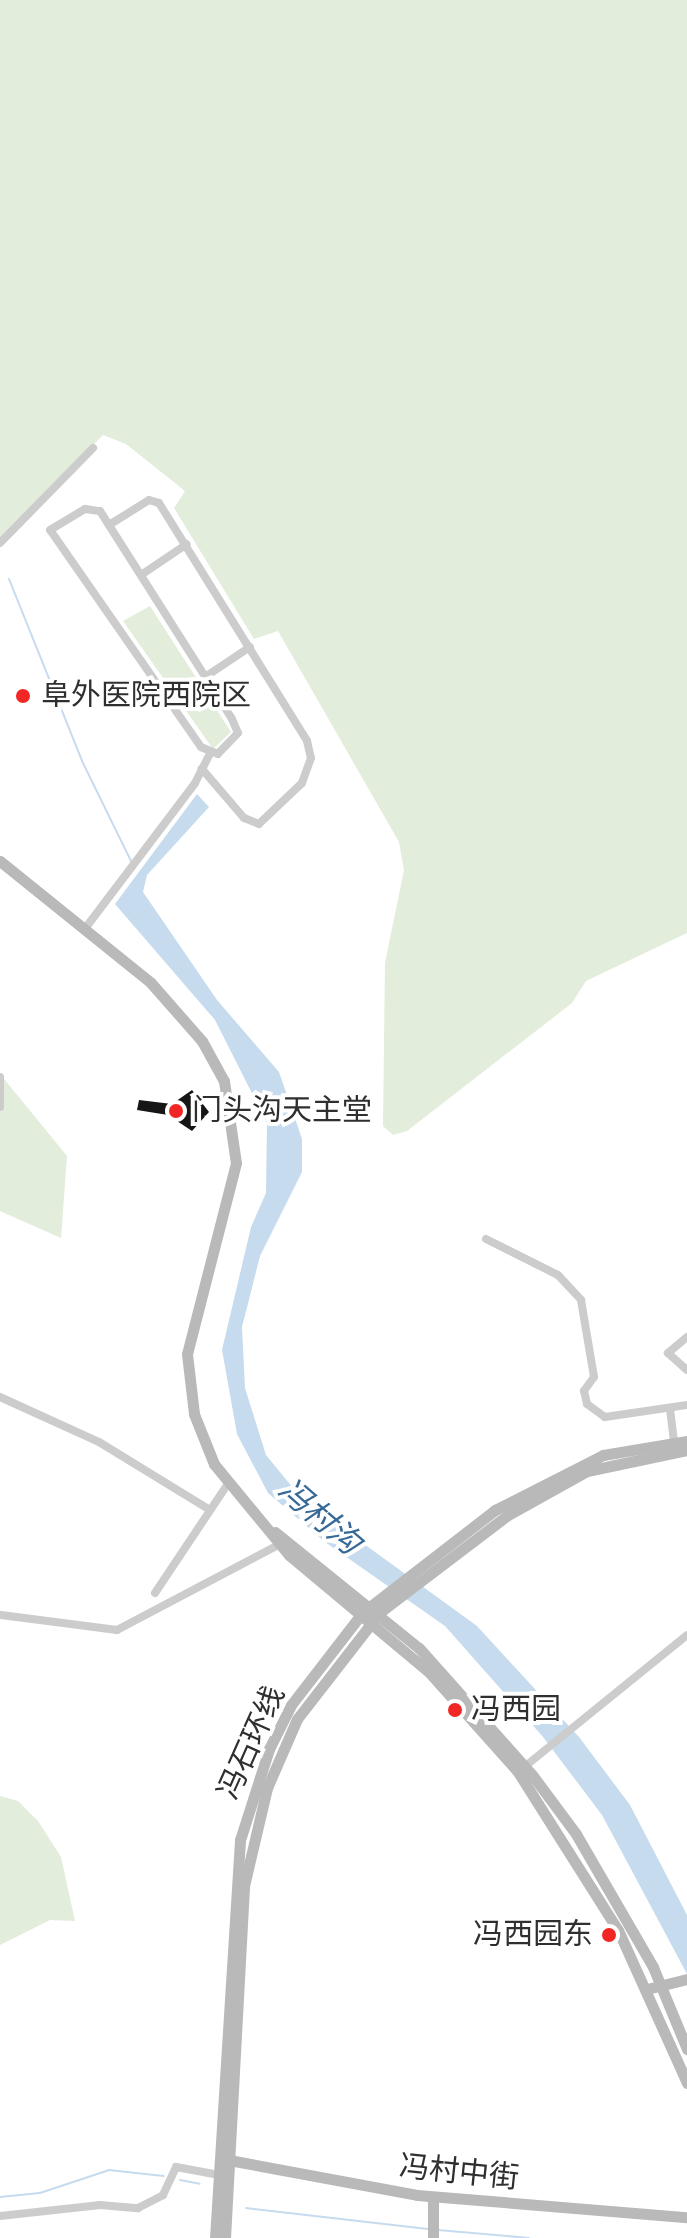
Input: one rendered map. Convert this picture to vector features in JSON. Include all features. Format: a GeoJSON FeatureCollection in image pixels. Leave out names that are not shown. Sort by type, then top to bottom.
{"type":"FeatureCollection","features":[{"type":"Feature","properties":{"kind":"main road"},"geometry":{"type":"LineString","coordinates":[[0,861],[84,930],[119,953],[183,1018],[214,1060],[230,1101],[233,1185],[200,1283],[187,1354],[194,1414],[227,1485],[252,1514],[280,1544],[372,1612]]}},
{"type":"Feature","properties":{"kind":"main road","name":"冯石环线"},"geometry":{"type":"LineString","coordinates":[[225,2238],[244,1886],[260,1810],[303,1709],[386,1592],[415,1567],[546,1479],[603,1455],[687,1441]]}},
{"type":"Feature","properties":{"kind":"main road","name":"冯石环线"},"geometry":{"type":"LineString","coordinates":[[215,2238],[229,1943],[243,1825],[286,1715],[372,1612],[398,1598],[425,1575],[570,1479],[618,1462],[687,1450]]}},
{"type":"Feature","properties":{"kind":"main road"},"geometry":{"type":"LineString","coordinates":[[252,1514],[372,1612],[522,1769],[576,1834],[662,1985],[687,2049]]}},
{"type":"Feature","properties":{"kind":"main road"},"geometry":{"type":"LineString","coordinates":[[522,1769],[590,1879],[647,1989],[687,2083]]}},
{"type":"Feature","properties":{"kind":"main road"},"geometry":{"type":"LineString","coordinates":[[647,1989],[685,1980]]}},
{"type":"Feature","properties":{"kind":"main road","name":"冯村中街"},"geometry":{"type":"LineString","coordinates":[[229,2160],[433,2197],[687,2217]]}},
{"type":"Feature","properties":{"kind":"main road"},"geometry":{"type":"LineString","coordinates":[[433,2197],[433,2238]]}},
{"type":"Feature","properties":{"kind":"street"},"geometry":{"type":"LineString","coordinates":[[0,543],[93,448]]}},
{"type":"Feature","properties":{"kind":"street"},"geometry":{"type":"LineString","coordinates":[[109,525],[149,500],[159,503],[307,741],[310,771],[259,824],[244,818],[202,769]]}},
{"type":"Feature","properties":{"kind":"street"},"geometry":{"type":"LineString","coordinates":[[84,930],[132,862],[195,783],[210,753],[226,748],[238,733],[141,575],[95,508],[50,530],[76,575],[210,753]]}},
{"type":"Feature","properties":{"kind":"street"},"geometry":{"type":"LineString","coordinates":[[141,575],[187,544]]}},
{"type":"Feature","properties":{"kind":"street"},"geometry":{"type":"LineString","coordinates":[[205,677],[250,647]]}},
{"type":"Feature","properties":{"kind":"street"},"geometry":{"type":"LineString","coordinates":[[0,1077],[0,1107]]}},
{"type":"Feature","properties":{"kind":"street"},"geometry":{"type":"LineString","coordinates":[[486,1239],[558,1275],[581,1300],[594,1377],[584,1391],[587,1404],[605,1417],[687,1405]]}},
{"type":"Feature","properties":{"kind":"street"},"geometry":{"type":"LineString","coordinates":[[687,1337],[668,1353],[687,1370]]}},
{"type":"Feature","properties":{"kind":"street"},"geometry":{"type":"LineString","coordinates":[[0,1397],[99,1442],[210,1510]]}},
{"type":"Feature","properties":{"kind":"street"},"geometry":{"type":"LineString","coordinates":[[670,1409],[674,1442]]}},
{"type":"Feature","properties":{"kind":"street"},"geometry":{"type":"LineString","coordinates":[[155,1593],[227,1485]]}},
{"type":"Feature","properties":{"kind":"street"},"geometry":{"type":"LineString","coordinates":[[0,1615],[117,1630],[280,1544]]}},
{"type":"Feature","properties":{"kind":"street"},"geometry":{"type":"LineString","coordinates":[[522,1769],[687,1635]]}},
{"type":"Feature","properties":{"kind":"street"},"geometry":{"type":"LineString","coordinates":[[0,2216],[100,2205],[138,2208],[163,2195],[176,2167],[219,2175]]}},
{"type":"Feature","properties":{"kind":"green space"},"geometry":{"type":"Polygon","coordinates":[[[0,0],[687,0],[687,933],[586,981],[572,1003],[407,1131],[393,1135],[383,1126],[385,963],[404,870],[399,842],[278,631],[254,639],[174,508],[185,491],[126,444],[103,435],[0,540],[0,0]]]}},
{"type":"Feature","properties":{"kind":"green space"},"geometry":{"type":"Polygon","coordinates":[[[150,606],[231,732],[213,749],[123,621],[150,606]]]}},
{"type":"Feature","properties":{"kind":"green space"},"geometry":{"type":"Polygon","coordinates":[[[0,1074],[67,1156],[61,1238],[0,1211],[0,1074]]]}},
{"type":"Feature","properties":{"kind":"green space"},"geometry":{"type":"Polygon","coordinates":[[[0,1796],[18,1801],[38,1821],[61,1857],[75,1921],[50,1920],[0,1945],[0,1796]]]}},
{"type":"Feature","properties":{"kind":"water","name":"冯村沟"},"geometry":{"type":"Polygon","coordinates":[[[197,794],[209,807],[147,875],[143,892],[217,1000],[279,1072],[302,1139],[302,1172],[260,1256],[242,1327],[245,1388],[266,1455],[302,1499],[477,1626],[579,1737],[630,1805],[687,1915],[687,1974],[602,1815],[543,1737],[445,1626],[325,1542],[268,1493],[237,1434],[222,1350],[251,1227],[266,1193],[267,1123],[215,1020],[115,904],[197,794]]]}},
{"type":"Feature","properties":{"kind":"building","name":"门头沟天主堂"},"geometry":{"type":"Polygon","coordinates":[[[192,1090],[209,1112],[192,1131],[168,1115],[137,1110],[139,1100],[172,1104],[192,1090]]]}},
{"type":"Feature","properties":{"kind":"waterway"},"geometry":{"type":"LineString","coordinates":[[9,579],[82,761],[132,863]]}},
{"type":"Feature","properties":{"kind":"waterway"},"geometry":{"type":"LineString","coordinates":[[0,2197],[40,2193],[109,2170],[164,2176]]}},
{"type":"Feature","properties":{"kind":"waterway"},"geometry":{"type":"LineString","coordinates":[[180,2180],[200,2184]]}},
{"type":"Feature","properties":{"kind":"waterway"},"geometry":{"type":"LineString","coordinates":[[246,2208],[428,2229]]}},
{"type":"Feature","properties":{"kind":"waterway"},"geometry":{"type":"LineString","coordinates":[[438,2230],[529,2238]]}},
{"type":"Feature","properties":{"kind":"place","name":"阜外医院西院区"},"geometry":{"type":"Point","coordinates":[23,696]}},
{"type":"Feature","properties":{"kind":"place","name":"门头沟天主堂"},"geometry":{"type":"Point","coordinates":[176,1111]}},
{"type":"Feature","properties":{"kind":"place","name":"冯西园"},"geometry":{"type":"Point","coordinates":[455,1710]}},
{"type":"Feature","properties":{"kind":"place","name":"冯西园东"},"geometry":{"type":"Point","coordinates":[609,1935]}}]}
